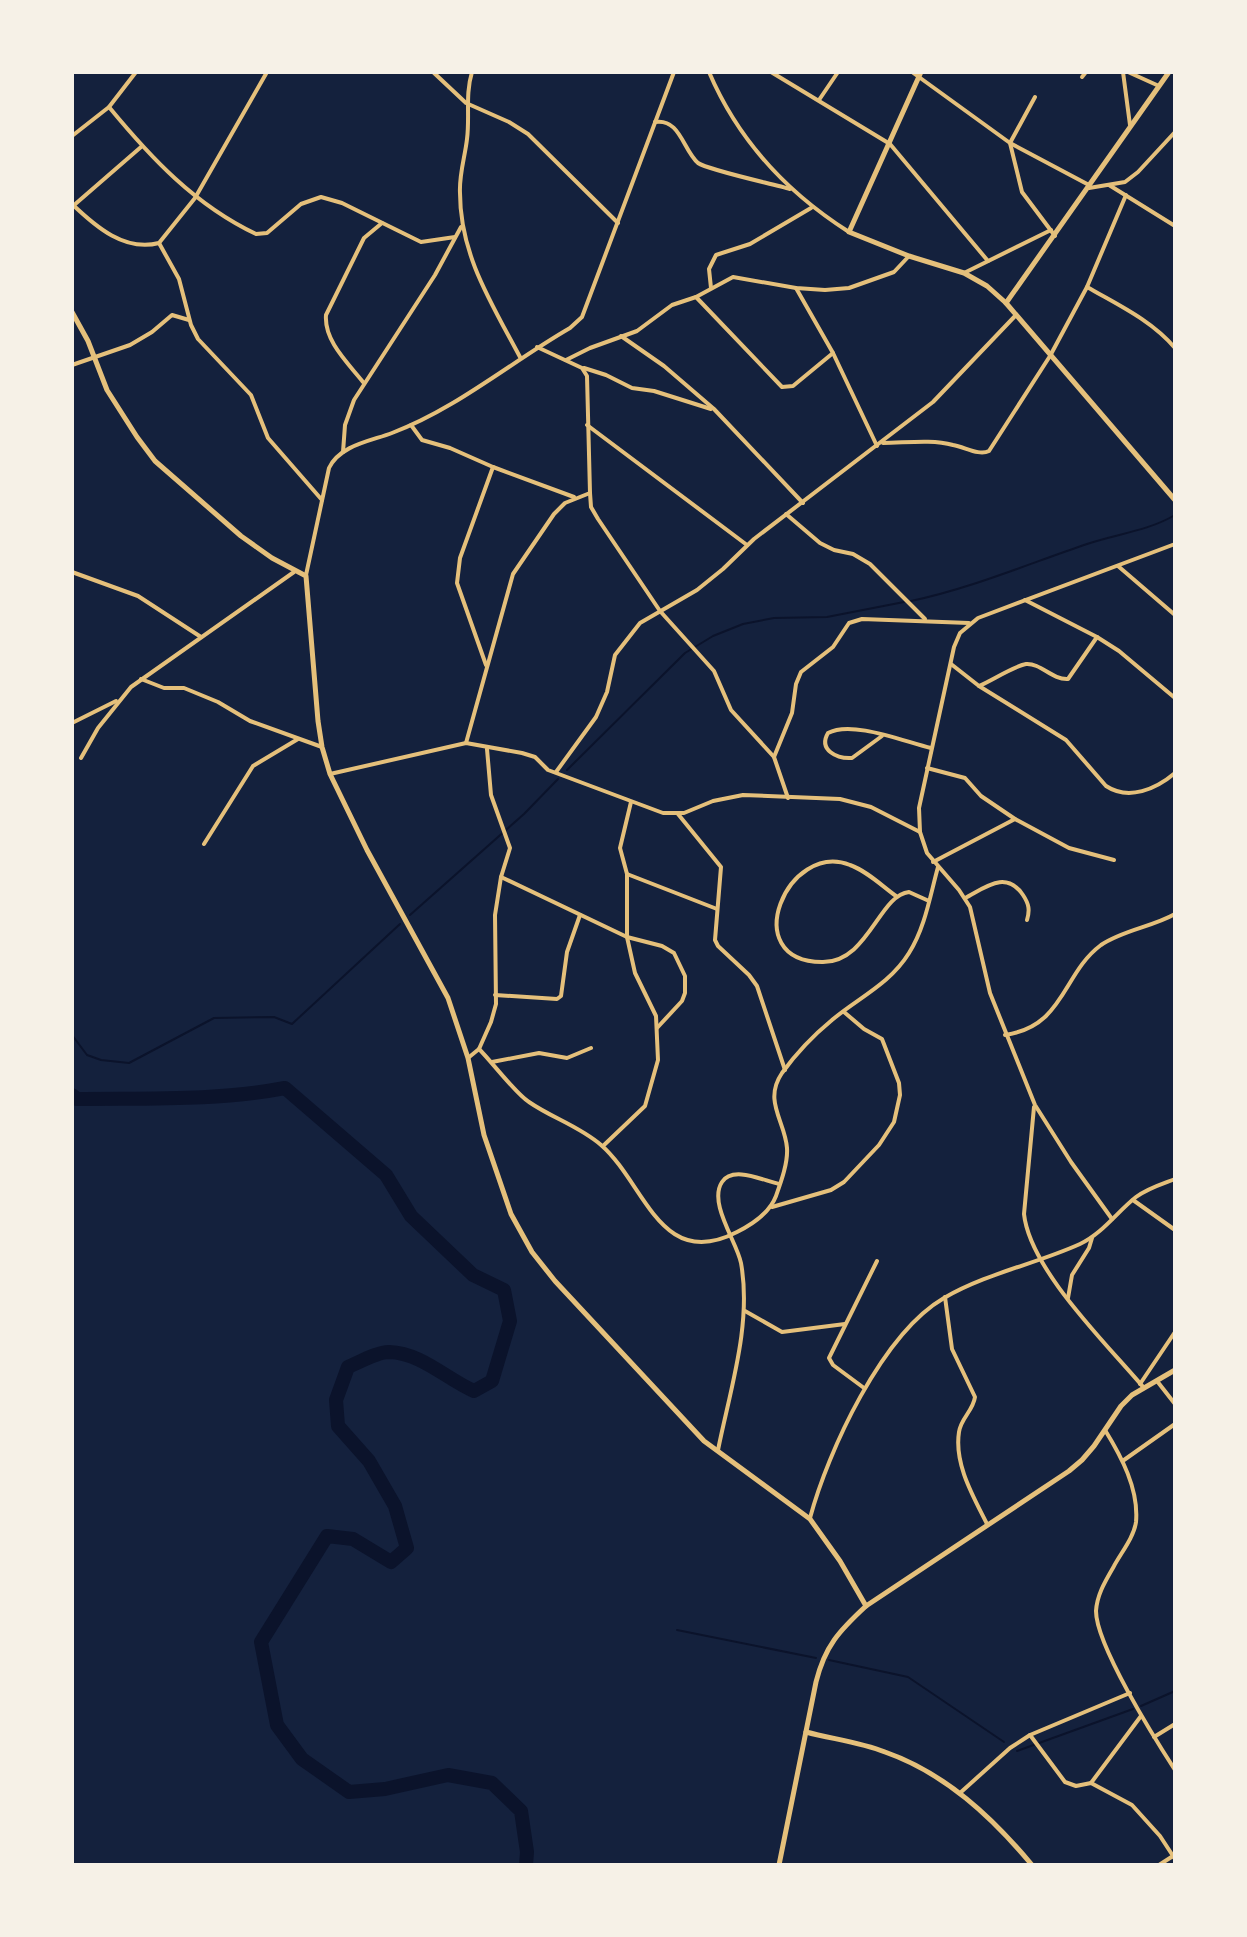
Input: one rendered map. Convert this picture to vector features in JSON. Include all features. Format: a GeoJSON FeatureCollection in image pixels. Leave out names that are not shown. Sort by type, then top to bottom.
{"type":"FeatureCollection","features":[{"type":"Feature","properties":{"kind":"street"},"geometry":{"type":"LineString","coordinates":[[72,136],[109,107],[136,72]]}},
{"type":"Feature","properties":{"kind":"street"},"geometry":{"type":"LineString","coordinates":[[141,147],[73,205],[101,229],[123,242],[141,246],[159,243],[195,198],[267,72]]}},
{"type":"Feature","properties":{"kind":"street"},"geometry":{"type":"LineString","coordinates":[[433,72],[466,103],[528,134],[618,224]]}},
{"type":"Feature","properties":{"kind":"street"},"geometry":{"type":"LineString","coordinates":[[472,72],[466,103],[467,139],[461,164],[462,225],[473,268],[520,357]]}},
{"type":"Feature","properties":{"kind":"street"},"geometry":{"type":"LineString","coordinates":[[674,72],[582,317],[570,328],[520,357],[437,413],[343,452],[329,468],[306,576],[322,747],[330,774],[367,850],[448,998],[468,1058],[496,1175],[511,1214],[532,1252],[580,1311],[704,1441],[810,1519],[840,1561],[866,1606]]}},
{"type":"Feature","properties":{"kind":"street"},"geometry":{"type":"LineString","coordinates":[[709,72],[728,113],[758,156],[811,208],[849,232],[909,256],[964,273],[987,286],[1006,303],[1174,498]]}},
{"type":"Feature","properties":{"kind":"street"},"geometry":{"type":"LineString","coordinates":[[771,72],[890,144],[988,261]]}},
{"type":"Feature","properties":{"kind":"street"},"geometry":{"type":"LineString","coordinates":[[819,100],[838,72]]}},
{"type":"Feature","properties":{"kind":"street"},"geometry":{"type":"LineString","coordinates":[[912,72],[920,74],[1010,143],[1088,187],[1125,182],[1175,132]]}},
{"type":"Feature","properties":{"kind":"street"},"geometry":{"type":"LineString","coordinates":[[1131,127],[1126,72],[1159,86]]}},
{"type":"Feature","properties":{"kind":"street"},"geometry":{"type":"LineString","coordinates":[[1006,303],[1169,72]]}},
{"type":"Feature","properties":{"kind":"street"},"geometry":{"type":"LineString","coordinates":[[849,232],[920,74]]}},
{"type":"Feature","properties":{"kind":"street"},"geometry":{"type":"LineString","coordinates":[[1035,97],[1010,143],[1022,192],[1053,233]]}},
{"type":"Feature","properties":{"kind":"street"},"geometry":{"type":"LineString","coordinates":[[109,107],[141,147],[195,198],[261,235],[276,227],[301,204],[321,197],[342,203],[421,242],[455,237]]}},
{"type":"Feature","properties":{"kind":"street"},"geometry":{"type":"LineString","coordinates":[[655,122],[664,122],[676,130],[695,161],[701,165],[792,190]]}},
{"type":"Feature","properties":{"kind":"street"},"geometry":{"type":"LineString","coordinates":[[1109,185],[1175,226]]}},
{"type":"Feature","properties":{"kind":"street"},"geometry":{"type":"LineString","coordinates":[[878,445],[950,444],[985,454],[1050,356],[1087,287],[1126,195]]}},
{"type":"Feature","properties":{"kind":"street"},"geometry":{"type":"LineString","coordinates":[[711,289],[709,276],[719,253],[750,244],[811,208]]}},
{"type":"Feature","properties":{"kind":"street"},"geometry":{"type":"LineString","coordinates":[[363,382],[331,340],[325,327],[326,315],[364,238],[382,223]]}},
{"type":"Feature","properties":{"kind":"street"},"geometry":{"type":"LineString","coordinates":[[343,452],[348,413],[363,382],[415,308],[462,225]]}},
{"type":"Feature","properties":{"kind":"street"},"geometry":{"type":"LineString","coordinates":[[964,273],[1053,233]]}},
{"type":"Feature","properties":{"kind":"street"},"geometry":{"type":"LineString","coordinates":[[159,243],[179,279],[189,320],[198,339],[251,395],[268,438],[322,500]]}},
{"type":"Feature","properties":{"kind":"street"},"geometry":{"type":"LineString","coordinates":[[566,360],[644,327],[672,305],[696,297],[733,277],[796,288],[849,288],[894,272],[909,256]]}},
{"type":"Feature","properties":{"kind":"street"},"geometry":{"type":"LineString","coordinates":[[1087,287],[1146,321],[1163,333],[1175,348]]}},
{"type":"Feature","properties":{"kind":"street"},"geometry":{"type":"LineString","coordinates":[[796,288],[833,353],[878,445]]}},
{"type":"Feature","properties":{"kind":"street"},"geometry":{"type":"LineString","coordinates":[[696,297],[782,387],[793,386],[833,353]]}},
{"type":"Feature","properties":{"kind":"street"},"geometry":{"type":"LineString","coordinates":[[72,312],[107,390],[155,461],[241,536],[294,572],[306,576]]}},
{"type":"Feature","properties":{"kind":"street"},"geometry":{"type":"LineString","coordinates":[[72,365],[130,345],[172,315],[189,320]]}},
{"type":"Feature","properties":{"kind":"street"},"geometry":{"type":"LineString","coordinates":[[556,772],[602,705],[611,668],[622,644],[640,623],[697,590],[747,545],[933,402],[1016,315]]}},
{"type":"Feature","properties":{"kind":"street"},"geometry":{"type":"LineString","coordinates":[[621,336],[664,366],[714,409],[803,503]]}},
{"type":"Feature","properties":{"kind":"street"},"geometry":{"type":"LineString","coordinates":[[537,347],[632,388],[654,391],[714,409]]}},
{"type":"Feature","properties":{"kind":"street"},"geometry":{"type":"LineString","coordinates":[[582,368],[588,380],[591,507],[660,611],[714,671],[731,710],[774,757],[788,798]]}},
{"type":"Feature","properties":{"kind":"street"},"geometry":{"type":"LineString","coordinates":[[411,425],[418,436],[576,498]]}},
{"type":"Feature","properties":{"kind":"street"},"geometry":{"type":"LineString","coordinates":[[587,425],[747,545]]}},
{"type":"Feature","properties":{"kind":"street"},"geometry":{"type":"LineString","coordinates":[[487,667],[457,583],[460,558],[493,467]]}},
{"type":"Feature","properties":{"kind":"street"},"geometry":{"type":"LineString","coordinates":[[466,743],[513,574],[554,514],[565,503],[590,493]]}},
{"type":"Feature","properties":{"kind":"street"},"geometry":{"type":"LineString","coordinates":[[786,514],[820,543],[853,554],[870,564],[926,621]]}},
{"type":"Feature","properties":{"kind":"street"},"geometry":{"type":"LineString","coordinates":[[774,757],[792,713],[801,672],[807,664],[833,647],[849,623],[862,619],[969,623],[1175,544]]}},
{"type":"Feature","properties":{"kind":"street"},"geometry":{"type":"LineString","coordinates":[[1118,566],[1175,615]]}},
{"type":"Feature","properties":{"kind":"street"},"geometry":{"type":"LineString","coordinates":[[72,572],[138,596],[202,638]]}},
{"type":"Feature","properties":{"kind":"street"},"geometry":{"type":"LineString","coordinates":[[81,758],[118,700],[141,679],[294,572]]}},
{"type":"Feature","properties":{"kind":"street"},"geometry":{"type":"LineString","coordinates":[[1025,600],[1119,651],[1175,698]]}},
{"type":"Feature","properties":{"kind":"street"},"geometry":{"type":"LineString","coordinates":[[969,623],[957,639],[931,748],[919,808],[920,832],[933,862],[970,907],[990,993],[1035,1105],[1112,1219]]}},
{"type":"Feature","properties":{"kind":"street"},"geometry":{"type":"LineString","coordinates":[[979,686],[1025,664],[1068,679],[1097,637]]}},
{"type":"Feature","properties":{"kind":"street"},"geometry":{"type":"LineString","coordinates":[[951,664],[979,686],[1066,740],[1113,791],[1129,793],[1150,789],[1175,773]]}},
{"type":"Feature","properties":{"kind":"street"},"geometry":{"type":"LineString","coordinates":[[141,679],[164,688],[184,688],[218,702],[250,721],[322,747]]}},
{"type":"Feature","properties":{"kind":"street"},"geometry":{"type":"LineString","coordinates":[[72,723],[118,700]]}},
{"type":"Feature","properties":{"kind":"street"},"geometry":{"type":"LineString","coordinates":[[882,736],[852,758],[837,757],[824,743],[828,733],[843,727],[882,736],[931,748]]}},
{"type":"Feature","properties":{"kind":"street"},"geometry":{"type":"LineString","coordinates":[[204,844],[253,766],[298,739]]}},
{"type":"Feature","properties":{"kind":"street"},"geometry":{"type":"LineString","coordinates":[[330,774],[466,743],[535,757],[542,767],[663,813],[677,814],[743,795],[856,802],[920,832]]}},
{"type":"Feature","properties":{"kind":"street"},"geometry":{"type":"LineString","coordinates":[[468,1058],[479,1049],[491,1022],[495,995],[495,915],[510,845],[491,795],[487,749]]}},
{"type":"Feature","properties":{"kind":"street"},"geometry":{"type":"LineString","coordinates":[[927,768],[965,778],[981,796],[1015,819],[1069,848],[1114,860]]}},
{"type":"Feature","properties":{"kind":"street"},"geometry":{"type":"LineString","coordinates":[[603,1146],[645,1106],[658,1060],[653,1008],[635,973],[627,937],[627,874],[620,848],[631,802]]}},
{"type":"Feature","properties":{"kind":"street"},"geometry":{"type":"LineString","coordinates":[[677,814],[721,867],[715,931],[718,946],[757,986],[785,1070]]}},
{"type":"Feature","properties":{"kind":"street"},"geometry":{"type":"LineString","coordinates":[[933,862],[1015,819]]}},
{"type":"Feature","properties":{"kind":"street"},"geometry":{"type":"LineString","coordinates":[[896,896],[851,865],[820,864],[798,876],[779,904],[776,931],[781,942],[798,958],[826,963],[841,958],[863,941],[896,896],[909,892],[929,901]]}},
{"type":"Feature","properties":{"kind":"street"},"geometry":{"type":"LineString","coordinates":[[770,1207],[787,1148],[774,1099],[778,1082],[822,1029],[882,984],[908,955],[918,936],[938,867]]}},
{"type":"Feature","properties":{"kind":"street"},"geometry":{"type":"LineString","coordinates":[[627,874],[717,909]]}},
{"type":"Feature","properties":{"kind":"street"},"geometry":{"type":"LineString","coordinates":[[501,877],[627,937],[669,948],[680,962],[685,976],[685,993],[682,1001],[657,1028]]}},
{"type":"Feature","properties":{"kind":"street"},"geometry":{"type":"LineString","coordinates":[[965,898],[995,881],[1008,882],[1018,888],[1027,901],[1027,920]]}},
{"type":"Feature","properties":{"kind":"street"},"geometry":{"type":"LineString","coordinates":[[1005,1035],[1026,1030],[1048,1015],[1101,946],[1118,936],[1175,914]]}},
{"type":"Feature","properties":{"kind":"street"},"geometry":{"type":"LineString","coordinates":[[495,995],[557,999],[561,996],[567,952],[580,915]]}},
{"type":"Feature","properties":{"kind":"street"},"geometry":{"type":"LineString","coordinates":[[479,1049],[522,1098],[574,1126],[603,1146],[657,1220],[668,1230],[688,1240],[705,1241],[729,1237],[770,1207],[831,1190],[844,1182],[879,1145],[894,1122],[900,1095],[899,1083],[882,1039],[844,1012]]}},
{"type":"Feature","properties":{"kind":"street"},"geometry":{"type":"LineString","coordinates":[[492,1062],[539,1053],[567,1058],[591,1048]]}},
{"type":"Feature","properties":{"kind":"street"},"geometry":{"type":"LineString","coordinates":[[1035,1105],[1025,1224],[1039,1258],[1068,1298],[1142,1386]]}},
{"type":"Feature","properties":{"kind":"street"},"geometry":{"type":"LineString","coordinates":[[717,1453],[745,1311],[741,1266],[729,1237],[718,1192],[727,1176],[736,1173],[779,1184]]}},
{"type":"Feature","properties":{"kind":"street"},"geometry":{"type":"LineString","coordinates":[[810,1519],[829,1463],[864,1388],[915,1322],[945,1297],[1092,1238],[1133,1200],[1175,1179]]}},
{"type":"Feature","properties":{"kind":"street"},"geometry":{"type":"LineString","coordinates":[[1133,1200],[1175,1230]]}},
{"type":"Feature","properties":{"kind":"street"},"geometry":{"type":"LineString","coordinates":[[1068,1298],[1072,1275],[1092,1238]]}},
{"type":"Feature","properties":{"kind":"street"},"geometry":{"type":"LineString","coordinates":[[864,1388],[829,1360],[877,1261]]}},
{"type":"Feature","properties":{"kind":"street"},"geometry":{"type":"LineString","coordinates":[[945,1297],[952,1349],[975,1397],[958,1433],[961,1462],[967,1483],[987,1524]]}},
{"type":"Feature","properties":{"kind":"street"},"geometry":{"type":"LineString","coordinates":[[745,1311],[782,1332],[845,1324]]}},
{"type":"Feature","properties":{"kind":"street"},"geometry":{"type":"LineString","coordinates":[[779,1865],[824,1654],[837,1635],[866,1606],[1082,1460],[1121,1406],[1142,1386],[1175,1332]]}},
{"type":"Feature","properties":{"kind":"street"},"geometry":{"type":"LineString","coordinates":[[1142,1386],[1175,1370]]}},
{"type":"Feature","properties":{"kind":"street"},"geometry":{"type":"LineString","coordinates":[[1157,1381],[1175,1404]]}},
{"type":"Feature","properties":{"kind":"street"},"geometry":{"type":"LineString","coordinates":[[1124,1460],[1175,1424]]}},
{"type":"Feature","properties":{"kind":"street"},"geometry":{"type":"LineString","coordinates":[[1105,1430],[1124,1460],[1136,1522],[1102,1588],[1096,1610],[1104,1639],[1141,1716],[1175,1770]]}},
{"type":"Feature","properties":{"kind":"street"},"geometry":{"type":"LineString","coordinates":[[960,1793],[998,1757],[1130,1693]]}},
{"type":"Feature","properties":{"kind":"street"},"geometry":{"type":"LineString","coordinates":[[1091,1783],[1141,1716]]}},
{"type":"Feature","properties":{"kind":"street"},"geometry":{"type":"LineString","coordinates":[[1154,1737],[1175,1724]]}},
{"type":"Feature","properties":{"kind":"street"},"geometry":{"type":"LineString","coordinates":[[806,1732],[884,1751],[938,1778],[986,1815],[1032,1865]]}},
{"type":"Feature","properties":{"kind":"street"},"geometry":{"type":"LineString","coordinates":[[1034,1740],[1068,1785],[1091,1783],[1136,1808],[1174,1856],[1159,1865]]}},
{"type":"Feature","properties":{"kind":"waterway"},"geometry":{"type":"LineString","coordinates":[[911,601],[978,583],[1087,544],[1154,525],[1175,515]]}},
{"type":"Feature","properties":{"kind":"waterway"},"geometry":{"type":"LineString","coordinates":[[567,770],[685,653],[713,636],[743,624],[774,618],[827,617],[904,602]]}},
{"type":"Feature","properties":{"kind":"waterway"},"geometry":{"type":"LineString","coordinates":[[410,915],[524,814],[558,779]]}},
{"type":"Feature","properties":{"kind":"waterway"},"geometry":{"type":"LineString","coordinates":[[72,1035],[87,1055],[129,1063],[214,1018],[274,1017],[292,1024],[400,924]]}},
{"type":"Feature","properties":{"kind":"waterway"},"geometry":{"type":"LineString","coordinates":[[72,1095],[77,1099],[181,1098],[285,1088],[386,1175],[411,1216],[473,1275],[504,1290],[510,1321],[492,1381],[474,1391],[401,1353],[379,1354],[348,1367],[336,1400],[338,1426],[369,1461],[395,1506],[407,1548],[391,1562],[353,1539],[327,1536],[261,1642],[277,1725],[302,1759],[349,1792],[385,1789],[448,1775],[492,1783],[521,1811],[526,1865]]}},
{"type":"Feature","properties":{"kind":"waterway"},"geometry":{"type":"LineString","coordinates":[[677,1630],[816,1658]]}},
{"type":"Feature","properties":{"kind":"waterway"},"geometry":{"type":"LineString","coordinates":[[829,1660],[908,1677],[1004,1742]]}},
{"type":"Feature","properties":{"kind":"waterway"},"geometry":{"type":"LineString","coordinates":[[1141,1706],[1175,1691]]}},
{"type":"Feature","properties":{"kind":"waterway"},"geometry":{"type":"LineString","coordinates":[[1017,1751],[1133,1709]]}}]}
